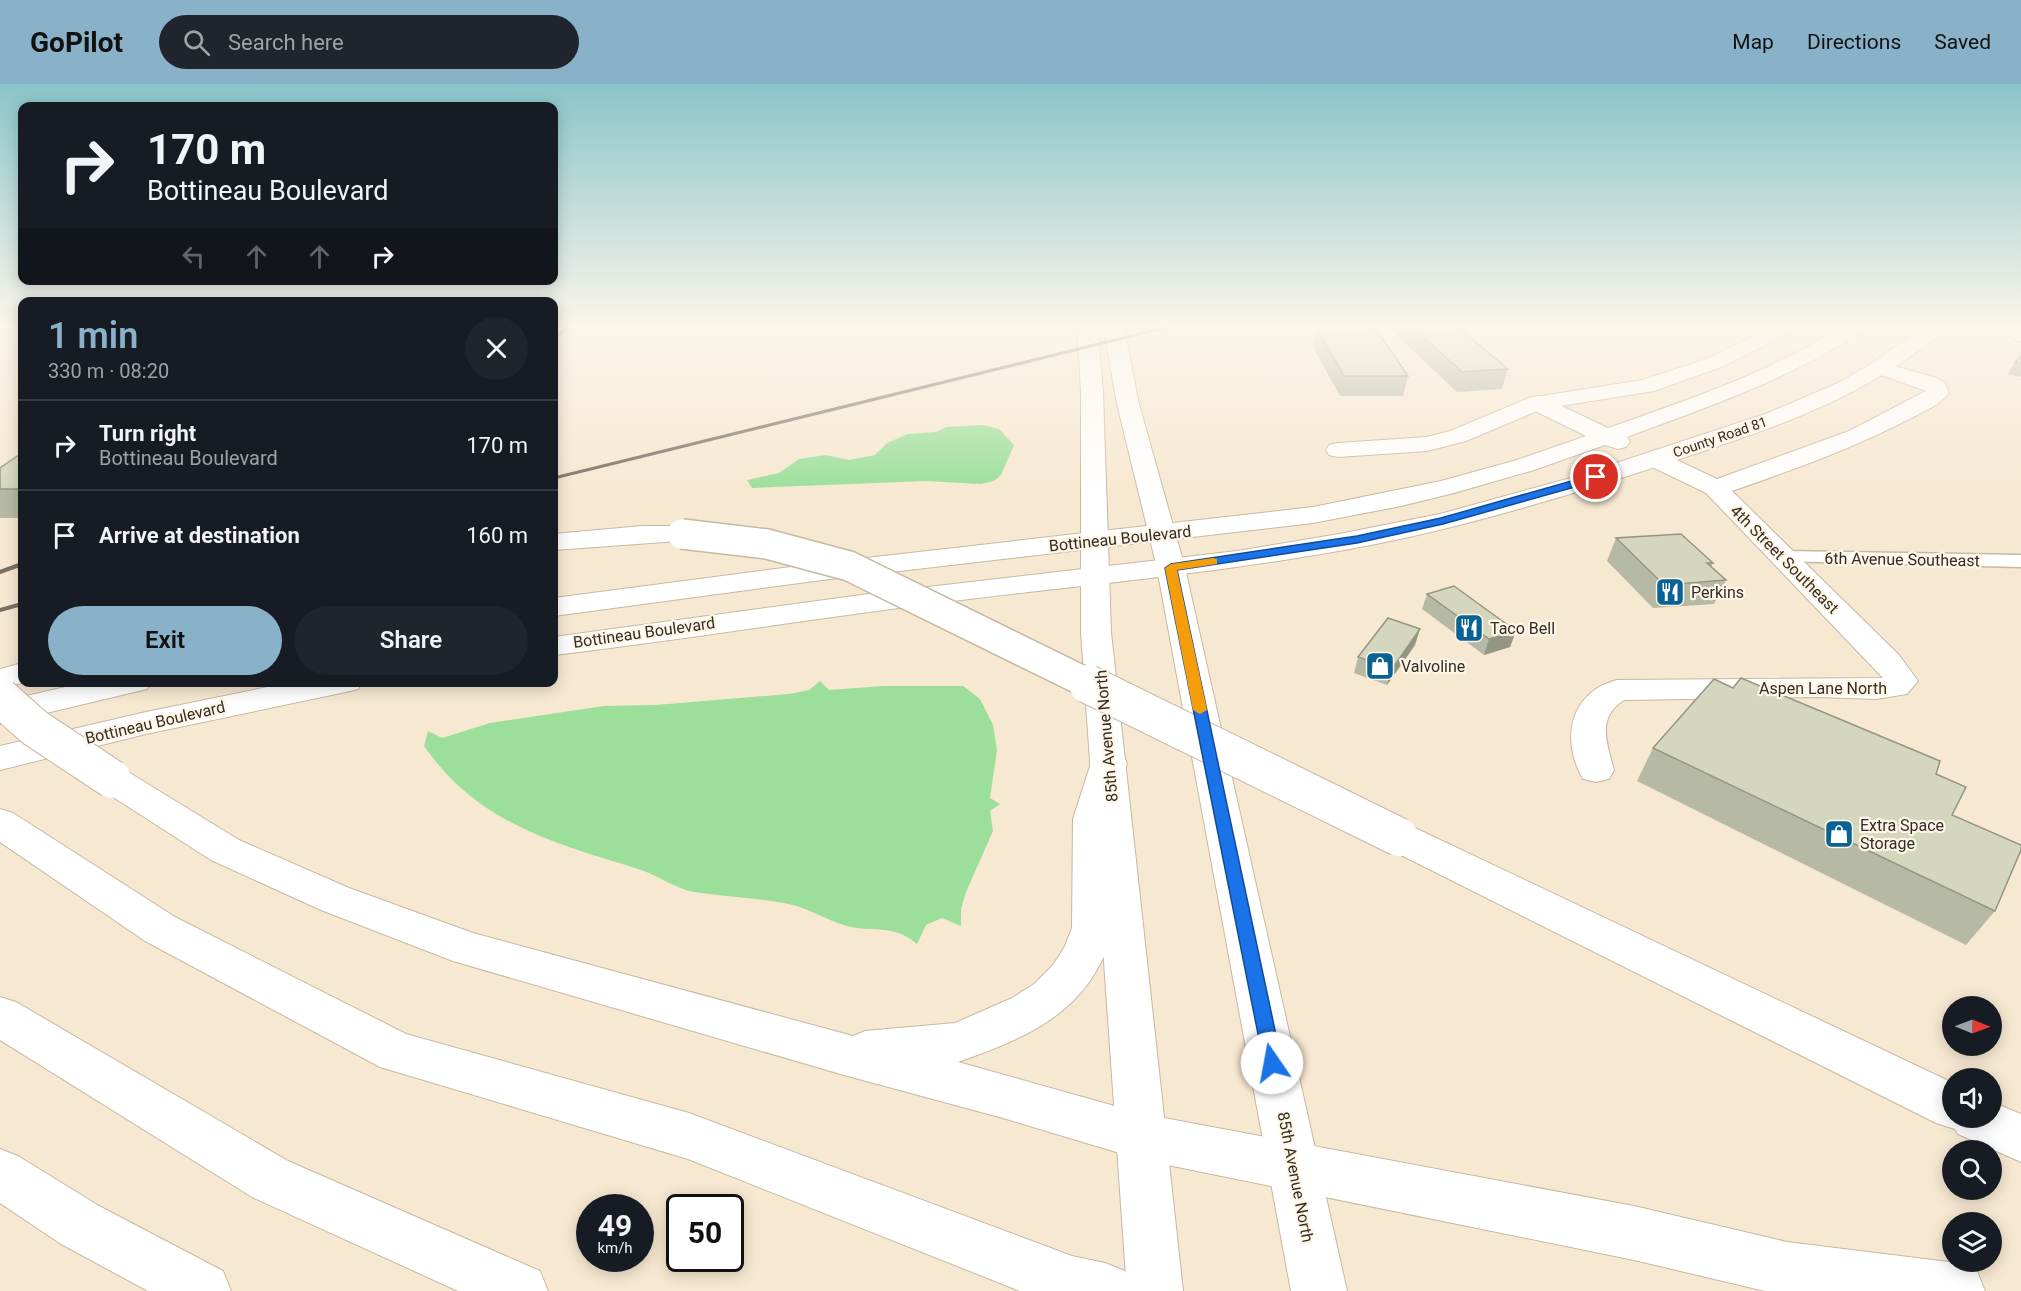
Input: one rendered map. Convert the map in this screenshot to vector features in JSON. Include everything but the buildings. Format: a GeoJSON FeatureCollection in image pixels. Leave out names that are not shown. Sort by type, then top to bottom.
{"type":"FeatureCollection","features":[{"type":"Feature","properties":{"kind":"main road","name":"85th Avenue North"},"geometry":{"type":"LineString","coordinates":[[1091,380],[1096,632],[1155,1291]]}},
{"type":"Feature","properties":{"kind":"main road","name":"85th Avenue North"},"geometry":{"type":"LineString","coordinates":[[1123,380],[1167,551],[1319,1291]]}},
{"type":"Feature","properties":{"kind":"main road"},"geometry":{"type":"LineString","coordinates":[[1338,450],[1394,448],[1426,444],[1458,436],[1537,403],[1622,391],[1664,380]]}},
{"type":"Feature","properties":{"kind":"main road","name":"Bottineau Boulevard"},"geometry":{"type":"LineString","coordinates":[[558,645],[704,623],[1095,575],[1167,551],[1326,512],[1443,488],[1541,461],[1752,380]]}},
{"type":"Feature","properties":{"kind":"main road","name":"County Road 81"},"geometry":{"type":"LineString","coordinates":[[1655,459],[1775,418],[1822,399],[1857,380]]}},
{"type":"Feature","properties":{"kind":"main road"},"geometry":{"type":"LineString","coordinates":[[1715,488],[1798,460],[1848,440],[1891,420],[1938,393],[1937,388],[1920,380]]}},
{"type":"Feature","properties":{"kind":"main road","name":"4th Street Southeast"},"geometry":{"type":"LineString","coordinates":[[1537,403],[1715,488],[1901,678]]}},
{"type":"Feature","properties":{"kind":"main road","name":"Bottineau Boulevard"},"geometry":{"type":"LineString","coordinates":[[558,606],[691,587],[1093,541],[1167,551],[1357,539],[1443,521],[1655,459]]}},
{"type":"Feature","properties":{"kind":"main road"},"geometry":{"type":"LineString","coordinates":[[558,542],[642,534],[682,534],[768,544],[813,554],[849,566],[1942,1102]]}},
{"type":"Feature","properties":{"kind":"main road"},"geometry":{"type":"LineString","coordinates":[[0,679],[18,675]]}},
{"type":"Feature","properties":{"kind":"main road","name":"Aspen Lane North"},"geometry":{"type":"LineString","coordinates":[[1596,770],[1586,732],[1594,708],[1601,698],[1617,690],[1818,687],[1876,689],[1895,687],[1902,681],[1901,678]]}},
{"type":"Feature","properties":{"kind":"main road"},"geometry":{"type":"LineString","coordinates":[[0,712],[112,687]]}},
{"type":"Feature","properties":{"kind":"main road","name":"Bottineau Boulevard"},"geometry":{"type":"LineString","coordinates":[[0,758],[158,720],[321,687]]}},
{"type":"Feature","properties":{"kind":"main road"},"geometry":{"type":"LineString","coordinates":[[0,697],[35,728],[111,779],[225,850],[346,903],[468,949],[1003,1096],[1143,1137],[1634,1233],[1787,1269],[1957,1291]]}},
{"type":"Feature","properties":{"kind":"main road"},"geometry":{"type":"LineString","coordinates":[[844,1054],[955,1042],[998,1027],[1028,1012],[1050,997],[1068,978],[1083,956],[1093,928],[1092,819],[1108,764]]}},
{"type":"Feature","properties":{"kind":"main road"},"geometry":{"type":"LineString","coordinates":[[0,823],[160,929],[396,1052],[689,1136],[1089,1287]]}},
{"type":"Feature","properties":{"kind":"main road"},"geometry":{"type":"LineString","coordinates":[[0,1016],[270,1179],[519,1291]]}},
{"type":"Feature","properties":{"kind":"main road"},"geometry":{"type":"LineString","coordinates":[[1998,1128],[2021,1138]]}},
{"type":"Feature","properties":{"kind":"main road"},"geometry":{"type":"LineString","coordinates":[[0,1174],[80,1225],[203,1291]]}},
{"type":"Feature","properties":{"kind":"street","name":"6th Avenue Southeast"},"geometry":{"type":"LineString","coordinates":[[1784,557],[2021,561]]}},
{"type":"Feature","properties":{"kind":"shaded area"},"geometry":{"type":"Polygon","coordinates":[[[983,425],[999,429],[1014,445],[1001,475],[994,481],[981,484],[926,481],[752,488],[747,480],[779,473],[799,459],[826,455],[849,460],[875,455],[887,443],[908,434],[936,432],[946,427],[983,425]]]}},
{"type":"Feature","properties":{"kind":"shaded area"},"geometry":{"type":"Polygon","coordinates":[[[820,681],[829,690],[883,686],[963,686],[980,699],[993,725],[997,750],[990,798],[1000,804],[990,811],[993,831],[966,892],[961,909],[961,926],[942,918],[926,925],[917,944],[899,933],[844,925],[793,905],[706,894],[675,886],[644,871],[550,840],[495,813],[470,795],[446,773],[424,746],[428,731],[442,738],[490,723],[604,706],[656,705],[789,694],[809,690],[820,681]]]}},
{"type":"Feature","properties":{"kind":"railway"},"geometry":{"type":"LineString","coordinates":[[558,477],[951,380]]}},
{"type":"Feature","properties":{"kind":"railway"},"geometry":{"type":"LineString","coordinates":[[0,572],[18,565]]}},
{"type":"Feature","properties":{"kind":"railway"},"geometry":{"type":"LineString","coordinates":[[0,610],[18,605]]}},
{"type":"Feature","properties":{"kind":"slow traffic"},"geometry":{"type":"LineString","coordinates":[[1200,710],[1171,568],[1213,561]]}},
{"type":"Feature","properties":{"kind":"place","name":"Perkins"},"geometry":{"type":"Point","coordinates":[1670,592]}},
{"type":"Feature","properties":{"kind":"place","name":"Taco Bell"},"geometry":{"type":"Point","coordinates":[1469,628]}},
{"type":"Feature","properties":{"kind":"place","name":"Valvoline"},"geometry":{"type":"Point","coordinates":[1380,666]}},
{"type":"Feature","properties":{"kind":"place","name":"Extra Space Storage"},"geometry":{"type":"Point","coordinates":[1839,834]}},
{"type":"Feature","properties":{"kind":"route"},"geometry":{"type":"LineString","coordinates":[[1272,1063],[1171,568],[1357,539],[1443,521],[1596,477]]}}]}
